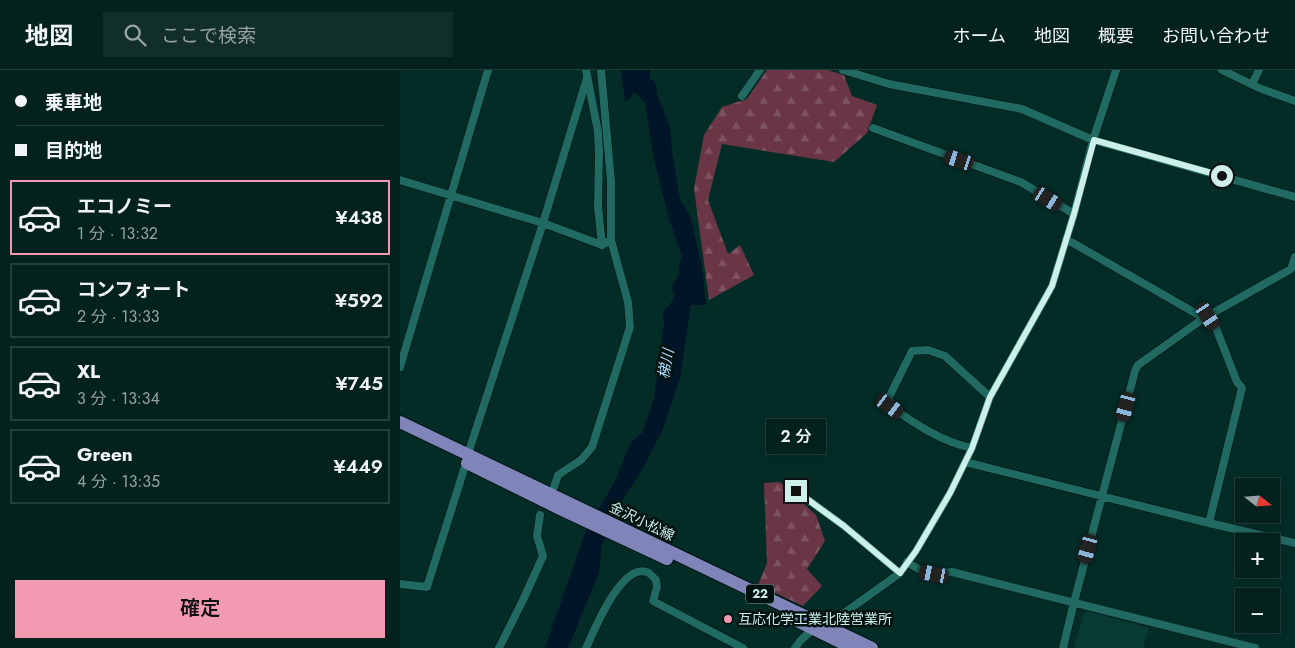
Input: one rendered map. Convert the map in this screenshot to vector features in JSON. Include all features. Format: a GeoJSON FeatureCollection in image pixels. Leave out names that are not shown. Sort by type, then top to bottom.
{"type":"FeatureCollection","features":[{"type":"Feature","properties":{"kind":"main road","name":"金沢小松線"},"geometry":{"type":"LineString","coordinates":[[400,422],[467,459]]}},
{"type":"Feature","properties":{"kind":"main road","name":"金沢小松線"},"geometry":{"type":"LineString","coordinates":[[400,431],[467,459],[820,627],[872,648]]}},
{"type":"Feature","properties":{"kind":"main road","name":"金沢小松線"},"geometry":{"type":"LineString","coordinates":[[820,627],[852,648]]}},
{"type":"Feature","properties":{"kind":"street"},"geometry":{"type":"LineString","coordinates":[[400,367],[488,70]]}},
{"type":"Feature","properties":{"kind":"street"},"geometry":{"type":"LineString","coordinates":[[554,487],[558,475],[580,460],[592,447],[630,327],[628,302],[611,240],[611,182],[601,70]]}},
{"type":"Feature","properties":{"kind":"street"},"geometry":{"type":"LineString","coordinates":[[742,96],[760,70]]}},
{"type":"Feature","properties":{"kind":"street"},"geometry":{"type":"LineString","coordinates":[[843,70],[889,84],[1022,110],[1094,140],[1295,197]]}},
{"type":"Feature","properties":{"kind":"street"},"geometry":{"type":"LineString","coordinates":[[795,648],[800,641],[900,573],[916,551],[950,493],[972,448],[990,397],[1052,286],[1116,70]]}},
{"type":"Feature","properties":{"kind":"street"},"geometry":{"type":"LineString","coordinates":[[1222,70],[1266,91],[1295,101]]}},
{"type":"Feature","properties":{"kind":"street"},"geometry":{"type":"LineString","coordinates":[[1252,84],[1259,70]]}},
{"type":"Feature","properties":{"kind":"street"},"geometry":{"type":"LineString","coordinates":[[586,74],[597,118],[599,153],[598,206],[602,245]]}},
{"type":"Feature","properties":{"kind":"street"},"geometry":{"type":"LineString","coordinates":[[400,584],[427,587],[543,223],[586,74]]}},
{"type":"Feature","properties":{"kind":"street"},"geometry":{"type":"LineString","coordinates":[[873,128],[1021,182],[1074,214]]}},
{"type":"Feature","properties":{"kind":"street"},"geometry":{"type":"LineString","coordinates":[[400,180],[451,197],[543,223],[602,245],[611,240]]}},
{"type":"Feature","properties":{"kind":"street"},"geometry":{"type":"LineString","coordinates":[[1066,239],[1206,317],[1216,328],[1237,382],[1242,388],[1209,523]]}},
{"type":"Feature","properties":{"kind":"street"},"geometry":{"type":"LineString","coordinates":[[1063,648],[1134,371],[1144,360],[1206,317],[1292,269],[1295,257]]}},
{"type":"Feature","properties":{"kind":"street"},"geometry":{"type":"LineString","coordinates":[[972,448],[954,444],[900,414],[890,406],[889,397],[912,351],[928,350],[945,356],[990,397]]}},
{"type":"Feature","properties":{"kind":"street"},"geometry":{"type":"LineString","coordinates":[[965,462],[1295,543]]}},
{"type":"Feature","properties":{"kind":"street"},"geometry":{"type":"LineString","coordinates":[[796,491],[844,526],[900,573]]}},
{"type":"Feature","properties":{"kind":"street"},"geometry":{"type":"LineString","coordinates":[[499,648],[524,600],[543,556],[537,536],[540,515]]}},
{"type":"Feature","properties":{"kind":"street"},"geometry":{"type":"LineString","coordinates":[[907,562],[922,572],[934,574],[952,572],[1255,648]]}},
{"type":"Feature","properties":{"kind":"street"},"geometry":{"type":"LineString","coordinates":[[586,648],[603,611],[615,592],[629,577],[638,571],[648,572],[656,580],[653,601],[743,648]]}},
{"type":"Feature","properties":{"kind":"shaded area"},"geometry":{"type":"Polygon","coordinates":[[[1088,611],[1149,628],[1143,648],[1074,648],[1083,616],[1088,611]]]}},
{"type":"Feature","properties":{"kind":"green space"},"geometry":{"type":"Polygon","coordinates":[[[767,70],[827,70],[844,75],[852,96],[877,105],[867,133],[834,162],[722,144],[708,200],[728,254],[740,245],[754,275],[709,300],[694,189],[704,135],[722,107],[747,99],[767,70]]]}},
{"type":"Feature","properties":{"kind":"green space"},"geometry":{"type":"Polygon","coordinates":[[[780,482],[816,515],[825,541],[807,569],[822,586],[803,606],[758,585],[767,563],[764,483],[780,482]]]}},
{"type":"Feature","properties":{"kind":"water","name":"梯川"},"geometry":{"type":"Polygon","coordinates":[[[621,70],[650,70],[650,80],[654,80],[657,88],[656,91],[670,127],[680,200],[690,215],[702,267],[706,305],[691,305],[680,378],[663,429],[642,470],[623,499],[602,545],[599,573],[568,648],[545,648],[585,532],[615,481],[631,442],[643,432],[654,398],[664,324],[663,312],[671,303],[675,294],[671,288],[679,274],[682,257],[669,219],[654,160],[645,103],[634,92],[629,100],[625,102],[621,70]]]}},
{"type":"Feature","properties":{"kind":"place","name":"互応化学工業北陸営業所"},"geometry":{"type":"Point","coordinates":[728,619]}},
{"type":"Feature","properties":{"kind":"route"},"geometry":{"type":"LineString","coordinates":[[796,491],[825,511],[900,573],[916,551],[950,493],[972,448],[990,397],[1052,286],[1094,140],[1222,176]]}}]}
